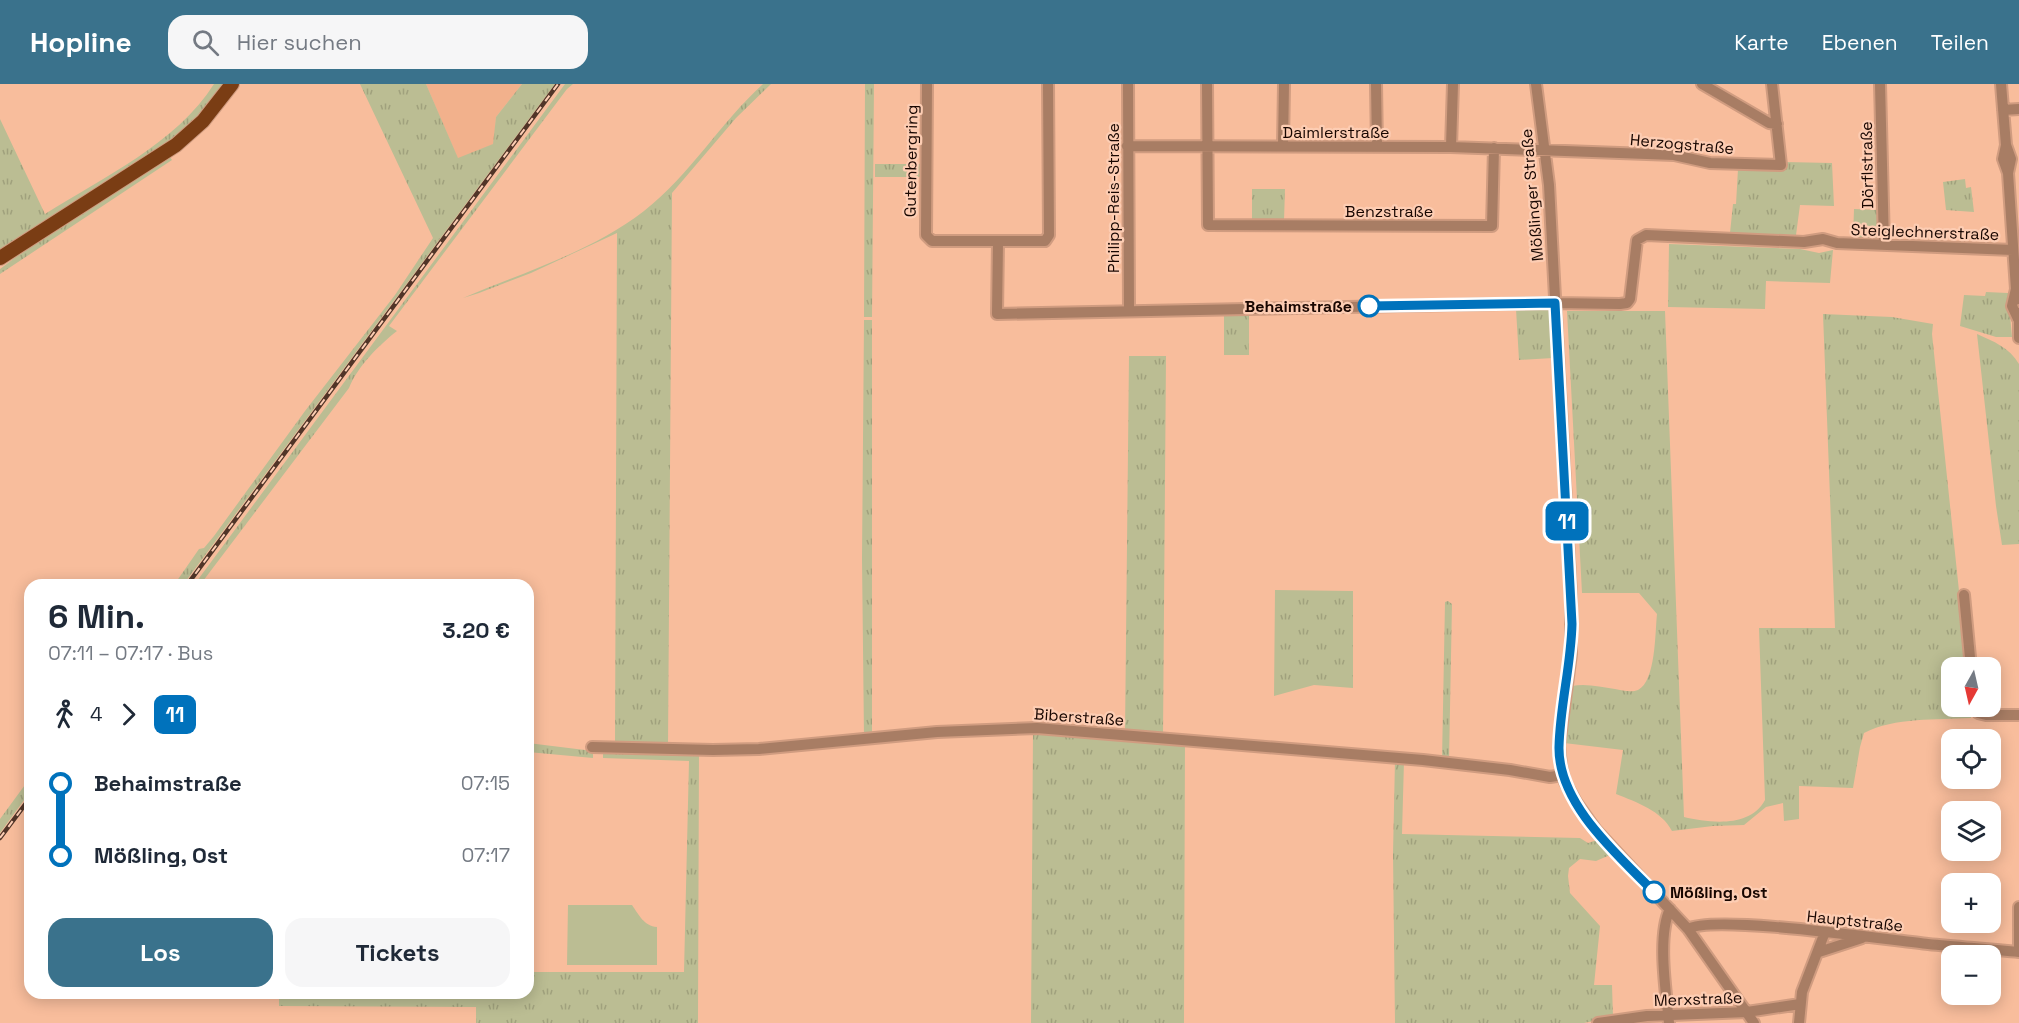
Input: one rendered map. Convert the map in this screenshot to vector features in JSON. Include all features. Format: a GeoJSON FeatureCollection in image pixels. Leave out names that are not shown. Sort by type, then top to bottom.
{"type":"FeatureCollection","features":[{"type":"Feature","properties":{"kind":"main road"},"geometry":{"type":"LineString","coordinates":[[0,258],[176,145],[203,121],[232,84]]}},
{"type":"Feature","properties":{"kind":"street","name":"Gutenbergring"},"geometry":{"type":"LineString","coordinates":[[927,84],[926,235],[932,241],[998,242],[1045,241],[1049,235],[1048,84]]}},
{"type":"Feature","properties":{"kind":"street","name":"Philipp-Reis-Straße"},"geometry":{"type":"LineString","coordinates":[[1128,84],[1129,311]]}},
{"type":"Feature","properties":{"kind":"street"},"geometry":{"type":"LineString","coordinates":[[1207,84],[1207,147]]}},
{"type":"Feature","properties":{"kind":"street"},"geometry":{"type":"LineString","coordinates":[[1283,146],[1284,84]]}},
{"type":"Feature","properties":{"kind":"street"},"geometry":{"type":"LineString","coordinates":[[1376,84],[1377,147]]}},
{"type":"Feature","properties":{"kind":"street"},"geometry":{"type":"LineString","coordinates":[[1451,147],[1453,84]]}},
{"type":"Feature","properties":{"kind":"street","name":"Mößlinger Straße"},"geometry":{"type":"LineString","coordinates":[[1536,84],[1545,151],[1572,624],[1571,654],[1559,746],[1563,775],[1575,802],[1596,830],[1688,929],[1754,1023]]}},
{"type":"Feature","properties":{"kind":"street"},"geometry":{"type":"LineString","coordinates":[[1702,84],[1768,123],[1777,124],[1772,84]]}},
{"type":"Feature","properties":{"kind":"street","name":"Dörflstraße"},"geometry":{"type":"LineString","coordinates":[[1880,84],[1884,245]]}},
{"type":"Feature","properties":{"kind":"street"},"geometry":{"type":"LineString","coordinates":[[2001,84],[2006,145],[2011,159],[2008,173],[2017,294],[2012,306],[2018,316],[2019,338]]}},
{"type":"Feature","properties":{"kind":"street"},"geometry":{"type":"LineString","coordinates":[[2003,110],[2019,109]]}},
{"type":"Feature","properties":{"kind":"street","name":"Herzogstraße"},"geometry":{"type":"LineString","coordinates":[[1545,151],[1666,155],[1710,163],[1781,165],[1777,124]]}},
{"type":"Feature","properties":{"kind":"street","name":"Daimlerstraße"},"geometry":{"type":"LineString","coordinates":[[1127,146],[1451,147],[1545,151]]}},
{"type":"Feature","properties":{"kind":"street","name":"Benzstraße"},"geometry":{"type":"LineString","coordinates":[[1207,147],[1208,225],[1492,226],[1494,148]]}},
{"type":"Feature","properties":{"kind":"street","name":"Steiglechnerstraße"},"geometry":{"type":"LineString","coordinates":[[1555,303],[1627,303],[1630,299],[1637,240],[1646,235],[1804,242],[1823,246],[1837,243],[2013,250]]}},
{"type":"Feature","properties":{"kind":"street"},"geometry":{"type":"LineString","coordinates":[[998,242],[998,314],[1555,303]]}},
{"type":"Feature","properties":{"kind":"street"},"geometry":{"type":"LineString","coordinates":[[1964,595],[1970,657]]}},
{"type":"Feature","properties":{"kind":"street"},"geometry":{"type":"LineString","coordinates":[[2001,716],[2019,715]]}},
{"type":"Feature","properties":{"kind":"street","name":"Biberstraße"},"geometry":{"type":"LineString","coordinates":[[592,747],[759,749],[937,732],[1037,728],[1423,760],[1550,777],[1563,775]]}},
{"type":"Feature","properties":{"kind":"street"},"geometry":{"type":"LineString","coordinates":[[2019,907],[2019,952]]}},
{"type":"Feature","properties":{"kind":"street"},"geometry":{"type":"LineString","coordinates":[[1668,1019],[1663,937],[1665,921],[1670,909]]}},
{"type":"Feature","properties":{"kind":"street","name":"Hauptstraße"},"geometry":{"type":"LineString","coordinates":[[1688,929],[1701,924],[1710,924],[1825,932],[2019,952]]}},
{"type":"Feature","properties":{"kind":"street"},"geometry":{"type":"LineString","coordinates":[[1799,1023],[1800,1004],[1810,969],[1819,952],[1825,932]]}},
{"type":"Feature","properties":{"kind":"street"},"geometry":{"type":"LineString","coordinates":[[1819,952],[1867,937]]}},
{"type":"Feature","properties":{"kind":"street","name":"Merxstraße"},"geometry":{"type":"LineString","coordinates":[[1598,1023],[1628,1018],[1668,1019],[1747,1012],[1800,1004]]}},
{"type":"Feature","properties":{"kind":"shaded area"},"geometry":{"type":"Polygon","coordinates":[[[426,84],[522,84],[496,117],[494,144],[458,159],[426,84]]]}},
{"type":"Feature","properties":{"kind":"green space"},"geometry":{"type":"Polygon","coordinates":[[[214,84],[223,84],[197,117],[168,143],[0,251],[0,119],[45,214],[114,173],[159,142],[180,124],[214,84]]]}},
{"type":"Feature","properties":{"kind":"green space"},"geometry":{"type":"Polygon","coordinates":[[[360,84],[426,84],[458,158],[493,144],[496,117],[522,84],[555,84],[187,579],[178,579],[199,549],[204,548],[214,536],[305,411],[395,295],[433,238],[360,84]]]}},
{"type":"Feature","properties":{"kind":"green space"},"geometry":{"type":"Polygon","coordinates":[[[565,84],[573,84],[389,326],[397,331],[363,364],[349,388],[205,579],[198,579],[565,84]]]}},
{"type":"Feature","properties":{"kind":"green space"},"geometry":{"type":"Polygon","coordinates":[[[763,84],[771,84],[736,118],[672,193],[668,746],[615,745],[617,233],[531,273],[463,298],[580,250],[644,211],[661,197],[691,165],[747,99],[763,84]]]}},
{"type":"Feature","properties":{"kind":"green space"},"geometry":{"type":"Polygon","coordinates":[[[865,84],[874,84],[872,317],[864,317],[865,84]]]}},
{"type":"Feature","properties":{"kind":"green space"},"geometry":{"type":"Polygon","coordinates":[[[170,157],[172,160],[0,274],[0,269],[12,260],[15,254],[170,157]]]}},
{"type":"Feature","properties":{"kind":"green space"},"geometry":{"type":"Polygon","coordinates":[[[1785,162],[1832,163],[1834,206],[1800,205],[1796,235],[1730,233],[1733,204],[1736,204],[1738,169],[1784,170],[1785,162]]]}},
{"type":"Feature","properties":{"kind":"green space"},"geometry":{"type":"Polygon","coordinates":[[[875,164],[923,164],[923,177],[875,177],[875,164]]]}},
{"type":"Feature","properties":{"kind":"green space"},"geometry":{"type":"Polygon","coordinates":[[[1965,179],[1966,188],[1971,187],[1974,212],[1946,210],[1943,182],[1965,179]]]}},
{"type":"Feature","properties":{"kind":"green space"},"geometry":{"type":"Polygon","coordinates":[[[1252,189],[1285,189],[1284,221],[1252,220],[1252,189]]]}},
{"type":"Feature","properties":{"kind":"green space"},"geometry":{"type":"Polygon","coordinates":[[[1854,209],[1880,210],[1879,239],[1853,238],[1854,209]]]}},
{"type":"Feature","properties":{"kind":"green space"},"geometry":{"type":"Polygon","coordinates":[[[1669,244],[1800,249],[1819,253],[1833,250],[1830,283],[1766,281],[1765,309],[1668,307],[1669,244]]]}},
{"type":"Feature","properties":{"kind":"green space"},"geometry":{"type":"Polygon","coordinates":[[[1986,292],[2008,293],[2012,337],[1996,337],[1960,326],[1964,295],[1985,296],[1986,292]]]}},
{"type":"Feature","properties":{"kind":"green space"},"geometry":{"type":"Polygon","coordinates":[[[1516,309],[1550,309],[1553,358],[1519,360],[1516,309]]]}},
{"type":"Feature","properties":{"kind":"green space"},"geometry":{"type":"Polygon","coordinates":[[[1567,311],[1665,311],[1684,817],[1717,822],[1729,821],[1750,815],[1758,809],[1765,800],[1759,628],[1835,628],[1823,314],[1892,317],[1933,324],[1932,334],[1966,657],[1941,657],[1941,717],[1971,718],[1903,722],[1889,724],[1864,733],[1853,788],[1799,786],[1799,819],[1784,821],[1783,803],[1766,807],[1744,825],[1672,831],[1668,824],[1655,813],[1616,794],[1623,750],[1564,743],[1572,686],[1588,685],[1627,691],[1638,690],[1648,677],[1654,655],[1657,614],[1639,593],[1582,593],[1567,311]]]}},
{"type":"Feature","properties":{"kind":"green space"},"geometry":{"type":"Polygon","coordinates":[[[1224,314],[1249,314],[1249,355],[1224,355],[1224,314]]]}},
{"type":"Feature","properties":{"kind":"green space"},"geometry":{"type":"Polygon","coordinates":[[[864,320],[872,320],[872,737],[864,738],[862,559],[864,320]]]}},
{"type":"Feature","properties":{"kind":"green space"},"geometry":{"type":"Polygon","coordinates":[[[1977,334],[2006,349],[2019,364],[2019,544],[2002,545],[1977,334]]]}},
{"type":"Feature","properties":{"kind":"green space"},"geometry":{"type":"Polygon","coordinates":[[[1129,356],[1166,356],[1163,736],[1125,733],[1129,356]]]}},
{"type":"Feature","properties":{"kind":"green space"},"geometry":{"type":"Polygon","coordinates":[[[1275,590],[1353,591],[1353,688],[1314,685],[1274,696],[1275,590]]]}},
{"type":"Feature","properties":{"kind":"green space"},"geometry":{"type":"Polygon","coordinates":[[[1445,602],[1452,604],[1449,761],[1442,760],[1445,602]]]}},
{"type":"Feature","properties":{"kind":"green space"},"geometry":{"type":"Polygon","coordinates":[[[1033,730],[1185,742],[1184,1023],[1031,1023],[1033,730]]]}},
{"type":"Feature","properties":{"kind":"green space"},"geometry":{"type":"Polygon","coordinates":[[[534,744],[593,751],[593,758],[534,753],[534,744]]]}},
{"type":"Feature","properties":{"kind":"green space"},"geometry":{"type":"Polygon","coordinates":[[[699,751],[698,1023],[476,1023],[476,1007],[279,1006],[279,999],[534,999],[534,972],[684,972],[689,761],[603,758],[603,752],[699,751]]]}},
{"type":"Feature","properties":{"kind":"green space"},"geometry":{"type":"Polygon","coordinates":[[[1395,760],[1404,761],[1402,834],[1580,838],[1588,843],[1597,840],[1610,855],[1596,861],[1580,859],[1569,868],[1568,876],[1570,893],[1600,926],[1594,985],[1612,985],[1613,1017],[1584,1023],[1395,1023],[1393,854],[1395,760]]]}},
{"type":"Feature","properties":{"kind":"green space"},"geometry":{"type":"Polygon","coordinates":[[[24,786],[24,800],[0,833],[0,819],[24,786]]]}},
{"type":"Feature","properties":{"kind":"green space"},"geometry":{"type":"Polygon","coordinates":[[[568,905],[632,905],[645,922],[657,927],[657,965],[567,965],[568,905]]]}},
{"type":"Feature","properties":{"kind":"railway"},"geometry":{"type":"LineString","coordinates":[[191,579],[558,84]]}},
{"type":"Feature","properties":{"kind":"railway"},"geometry":{"type":"LineString","coordinates":[[0,838],[24,806]]}},
{"type":"Feature","properties":{"kind":"bus line","name":"11"},"geometry":{"type":"LineString","coordinates":[[1369,306],[1555,303],[1572,624],[1571,654],[1559,757],[1563,775],[1575,802],[1608,844],[1654,892]]}},
{"type":"Feature","properties":{"kind":"place","name":"Behaimstraße"},"geometry":{"type":"Point","coordinates":[1369,306]}},
{"type":"Feature","properties":{"kind":"place","name":"Mößling, Ost"},"geometry":{"type":"Point","coordinates":[1654,892]}}]}
